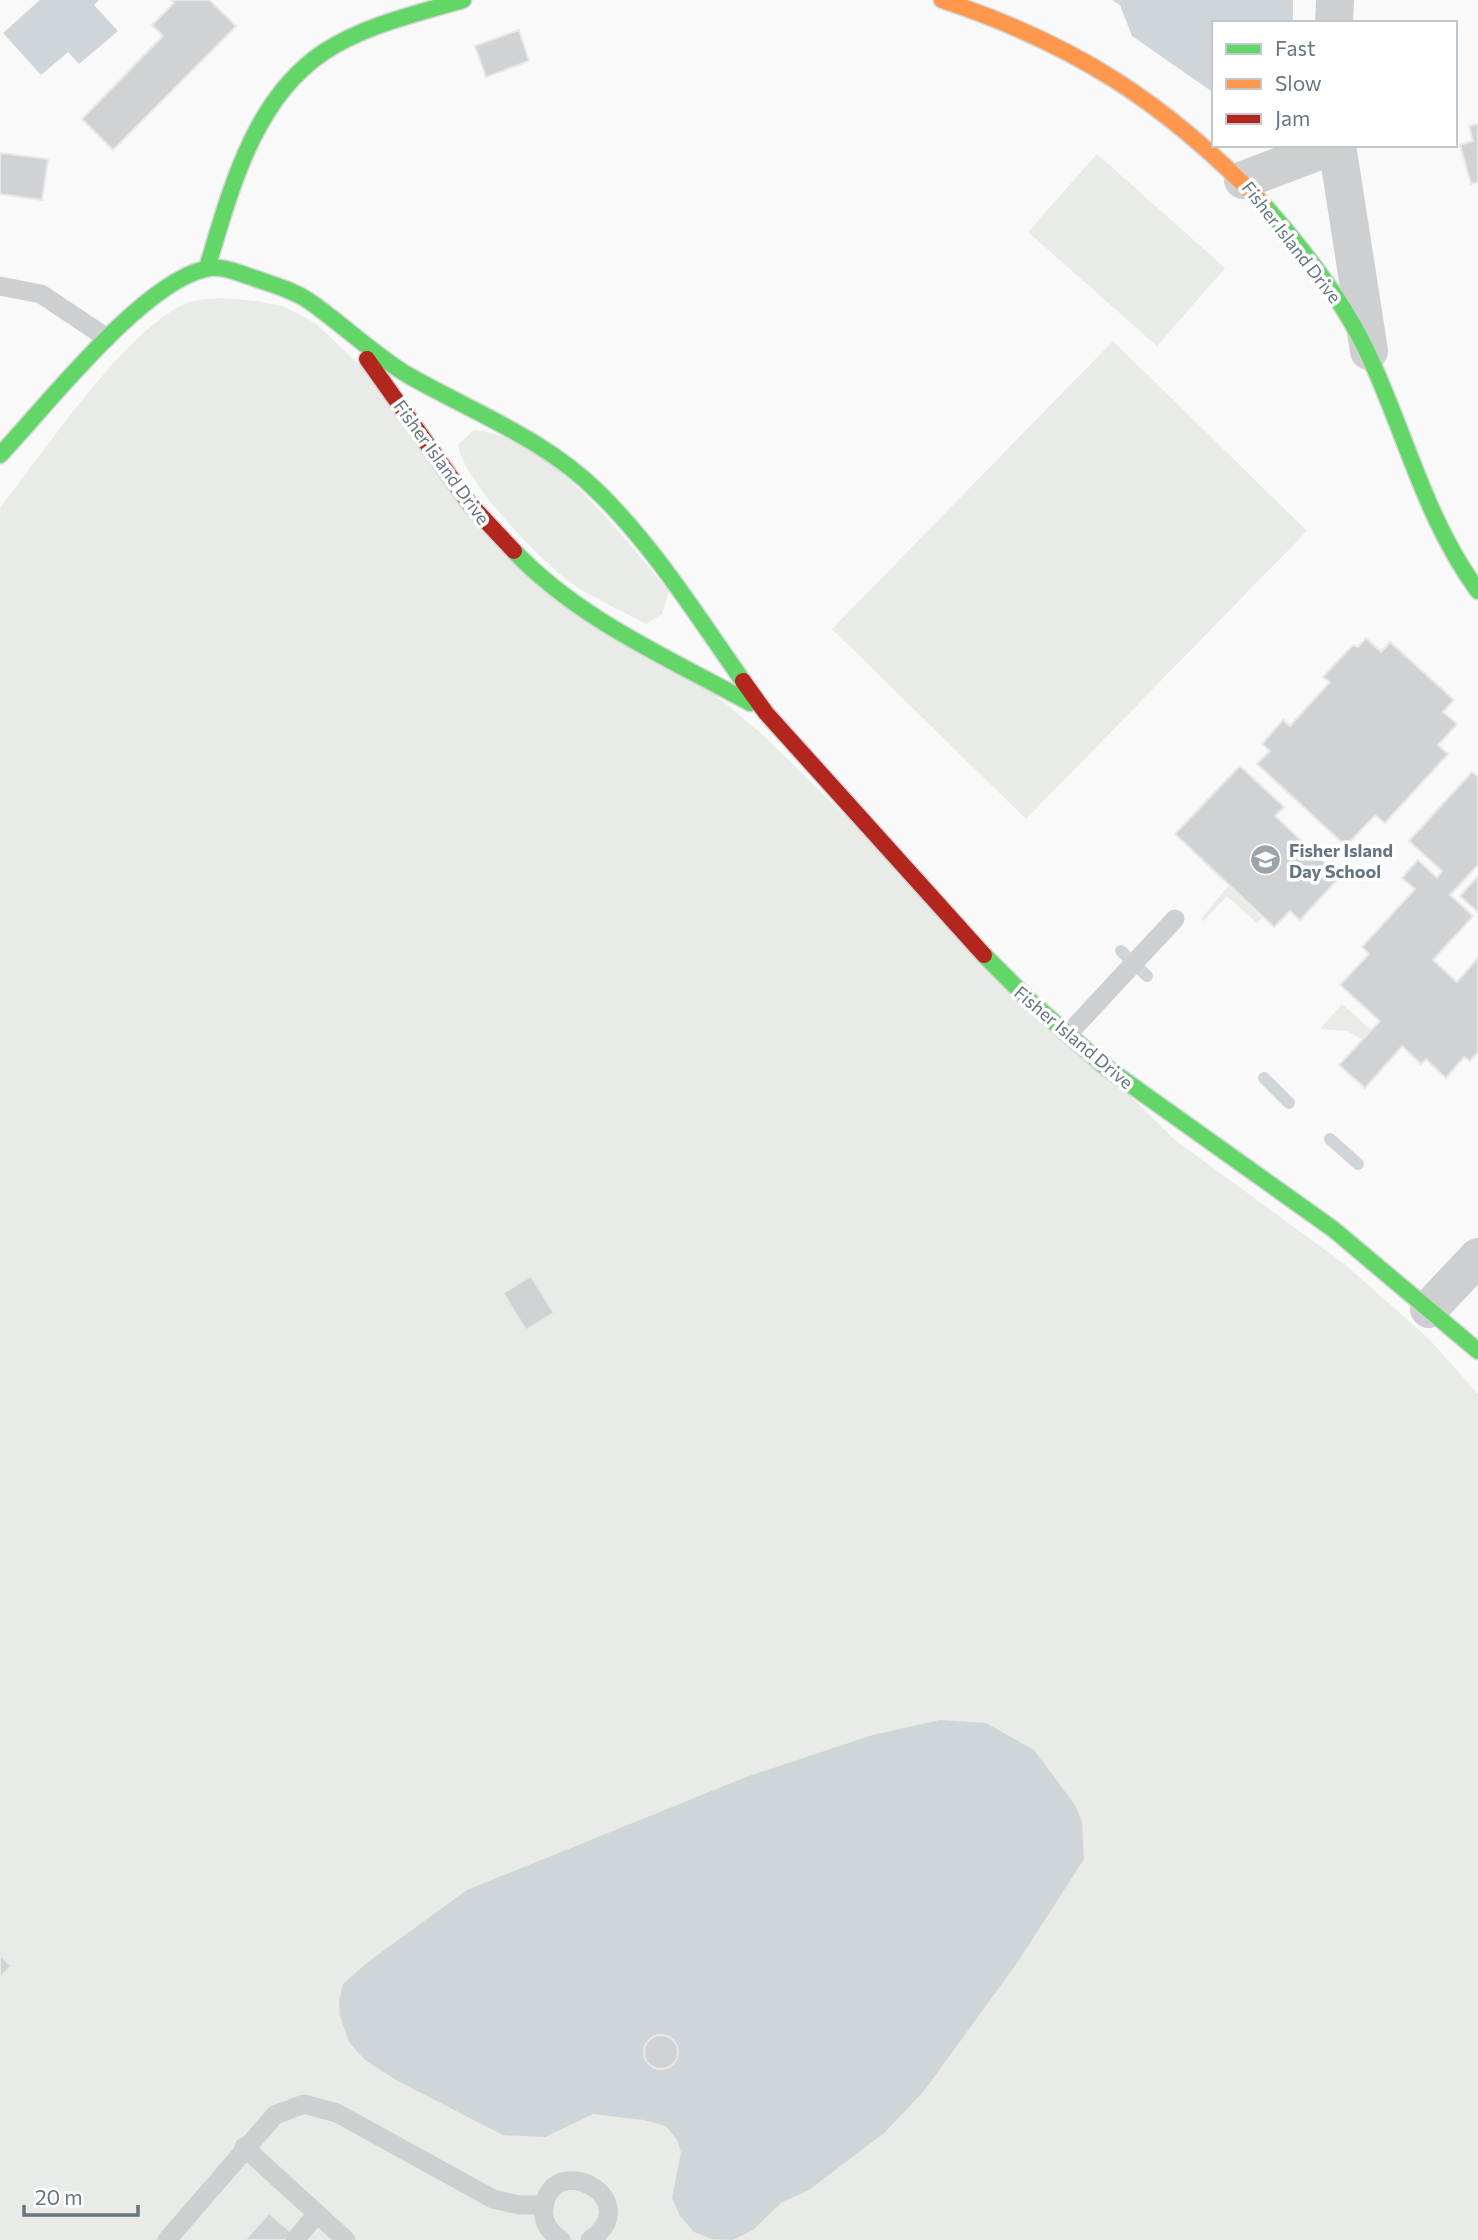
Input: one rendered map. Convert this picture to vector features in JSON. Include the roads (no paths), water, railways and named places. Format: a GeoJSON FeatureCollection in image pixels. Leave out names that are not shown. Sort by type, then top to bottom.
{"type":"FeatureCollection","features":[{"type":"Feature","properties":{"kind":"street"},"geometry":{"type":"LineString","coordinates":[[207,268],[231,189],[261,121],[284,87],[317,57],[356,34],[463,0]]}},
{"type":"Feature","properties":{"kind":"street","name":"Fisher Island Drive"},"geometry":{"type":"LineString","coordinates":[[942,0],[1040,35],[1102,67],[1170,116],[1263,201],[1334,293],[1370,357],[1427,510],[1454,560],[1478,591]]}},
{"type":"Feature","properties":{"kind":"street"},"geometry":{"type":"LineString","coordinates":[[1334,21],[1335,0]]}},
{"type":"Feature","properties":{"kind":"street"},"geometry":{"type":"LineString","coordinates":[[1243,180],[1331,147]]}},
{"type":"Feature","properties":{"kind":"street","name":"Fisher Island Drive"},"geometry":{"type":"LineString","coordinates":[[1336,147],[1370,357]]}},
{"type":"Feature","properties":{"kind":"street","name":"Fisher Island Drive"},"geometry":{"type":"LineString","coordinates":[[0,455],[107,338],[164,285],[191,272],[207,268],[244,273],[307,300],[405,373],[551,454],[596,490],[639,534],[680,605],[766,713],[972,944],[1103,1065],[1333,1229],[1478,1352]]}},
{"type":"Feature","properties":{"kind":"street","name":"Fisher Island Drive"},"geometry":{"type":"LineString","coordinates":[[345,330],[437,447],[469,503],[532,570],[580,608],[647,639],[766,713]]}},
{"type":"Feature","properties":{"kind":"street"},"geometry":{"type":"LineString","coordinates":[[457,425],[472,408]]}},
{"type":"Feature","properties":{"kind":"street"},"geometry":{"type":"LineString","coordinates":[[1429,1309],[1478,1257]]}},
{"type":"Feature","properties":{"kind":"lane"},"geometry":{"type":"LineString","coordinates":[[0,286],[41,294],[107,338]]}},
{"type":"Feature","properties":{"kind":"lane"},"geometry":{"type":"LineString","coordinates":[[1068,1034],[1175,919]]}},
{"type":"Feature","properties":{"kind":"lane"},"geometry":{"type":"LineString","coordinates":[[167,2240],[244,2147],[275,2115],[304,2104],[337,2113],[493,2199],[519,2205],[544,2205]]}},
{"type":"Feature","properties":{"kind":"lane"},"geometry":{"type":"LineString","coordinates":[[244,2147],[346,2240]]}},
{"type":"Feature","properties":{"kind":"lane"},"geometry":{"type":"LineString","coordinates":[[561,2240],[547,2225],[544,2205],[555,2187],[565,2182],[585,2182],[602,2194],[607,2214],[605,2224],[590,2240]]}},
{"type":"Feature","properties":{"kind":"lane"},"geometry":{"type":"LineString","coordinates":[[295,2240],[317,2214]]}},
{"type":"Feature","properties":{"kind":"waterway"},"geometry":{"type":"LineString","coordinates":[[1121,951],[1147,976]]}},
{"type":"Feature","properties":{"kind":"waterway"},"geometry":{"type":"LineString","coordinates":[[1264,1078],[1289,1103]]}},
{"type":"Feature","properties":{"kind":"waterway"},"geometry":{"type":"LineString","coordinates":[[1330,1139],[1358,1164]]}},
{"type":"Feature","properties":{"kind":"place","name":"Fisher Island Day School"},"geometry":{"type":"Point","coordinates":[1266,860]}}]}
